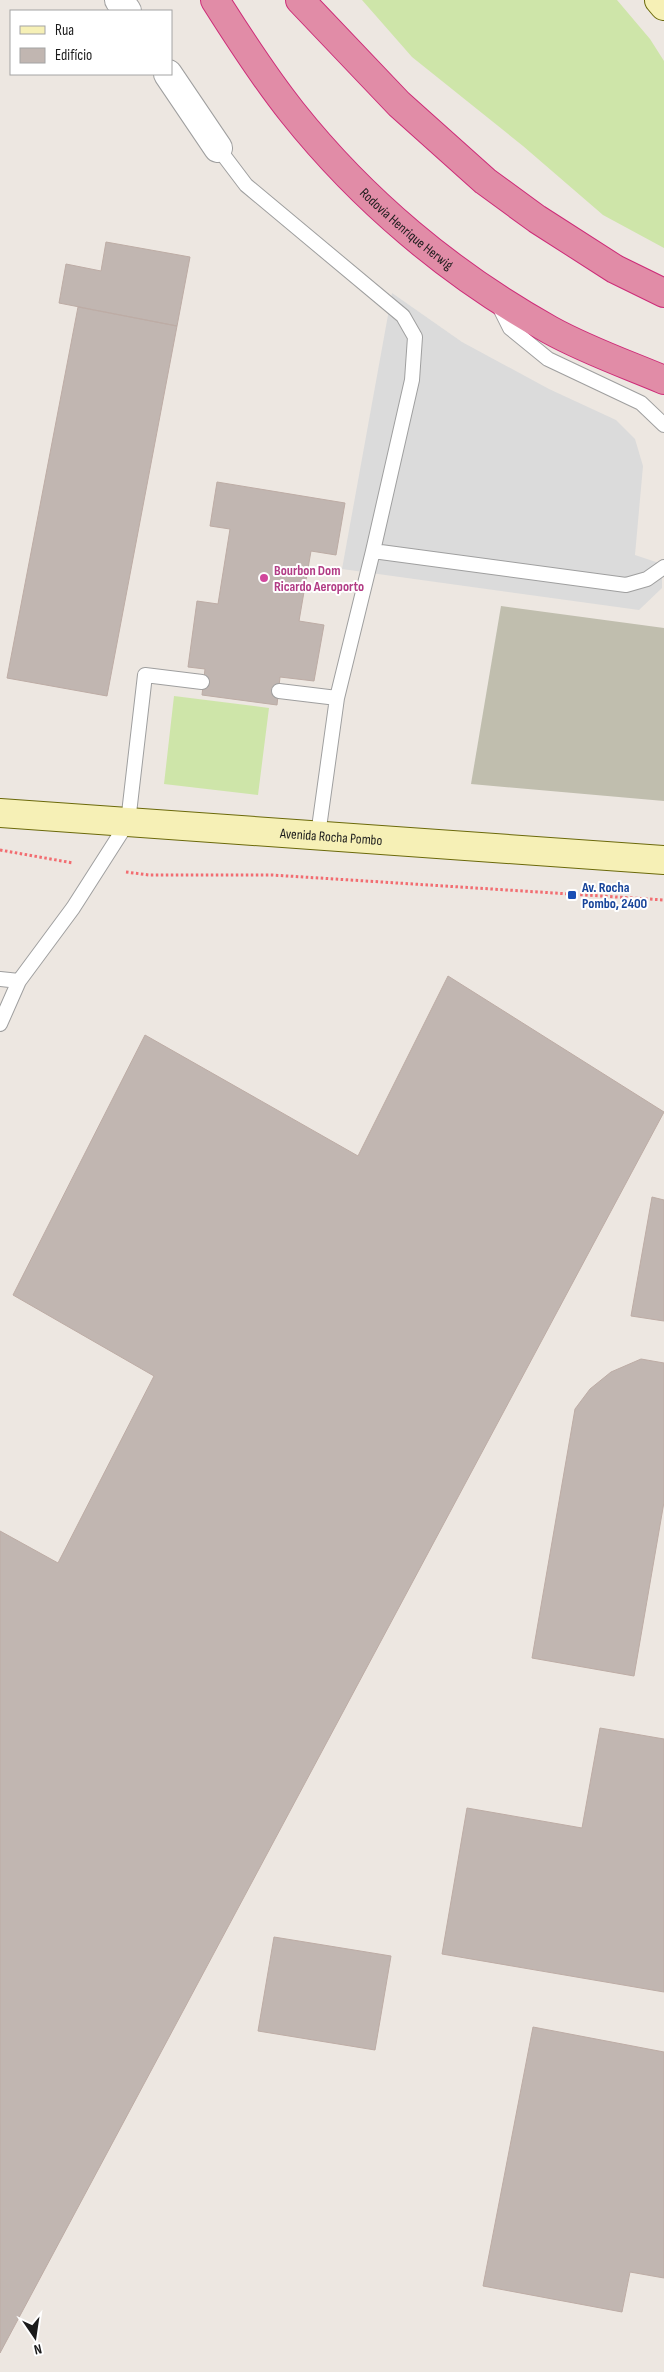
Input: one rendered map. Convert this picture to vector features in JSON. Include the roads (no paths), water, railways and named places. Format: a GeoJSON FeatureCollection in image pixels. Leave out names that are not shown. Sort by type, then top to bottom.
{"type":"FeatureCollection","features":[{"type":"Feature","properties":{"kind":"highway","name":"Rodovia Henrique Herwig"},"geometry":{"type":"LineString","coordinates":[[215,0],[291,112],[338,166],[391,218],[448,264],[493,295],[550,330],[601,355],[664,380]]}},
{"type":"Feature","properties":{"kind":"highway"},"geometry":{"type":"LineString","coordinates":[[300,0],[399,104],[485,181],[538,219],[615,269],[664,293]]}},
{"type":"Feature","properties":{"kind":"main road"},"geometry":{"type":"LineString","coordinates":[[659,0],[664,6]]}},
{"type":"Feature","properties":{"kind":"main road","name":"Avenida Rocha Pombo"},"geometry":{"type":"LineString","coordinates":[[0,813],[318,834],[664,860]]}},
{"type":"Feature","properties":{"kind":"street"},"geometry":{"type":"LineString","coordinates":[[169,75],[218,148]]}},
{"type":"Feature","properties":{"kind":"lane"},"geometry":{"type":"LineString","coordinates":[[218,148],[246,185],[403,316],[415,337],[412,380],[337,698],[318,834]]}},
{"type":"Feature","properties":{"kind":"lane"},"geometry":{"type":"LineString","coordinates":[[493,295],[510,328],[548,359],[640,403],[664,425]]}},
{"type":"Feature","properties":{"kind":"lane"},"geometry":{"type":"LineString","coordinates":[[373,551],[626,584],[648,579],[664,567]]}},
{"type":"Feature","properties":{"kind":"lane"},"geometry":{"type":"LineString","coordinates":[[0,1024],[19,981],[73,908],[128,822],[145,675],[202,682]]}},
{"type":"Feature","properties":{"kind":"lane"},"geometry":{"type":"LineString","coordinates":[[279,691],[337,698]]}},
{"type":"Feature","properties":{"kind":"lane"},"geometry":{"type":"LineString","coordinates":[[0,979],[19,981]]}},
{"type":"Feature","properties":{"kind":"place","name":"Bourbon Dom Ricardo Aeroporto"},"geometry":{"type":"Point","coordinates":[264,578]}},
{"type":"Feature","properties":{"kind":"place","name":"Av. Rocha Pombo, 2400"},"geometry":{"type":"Point","coordinates":[572,895]}}]}
